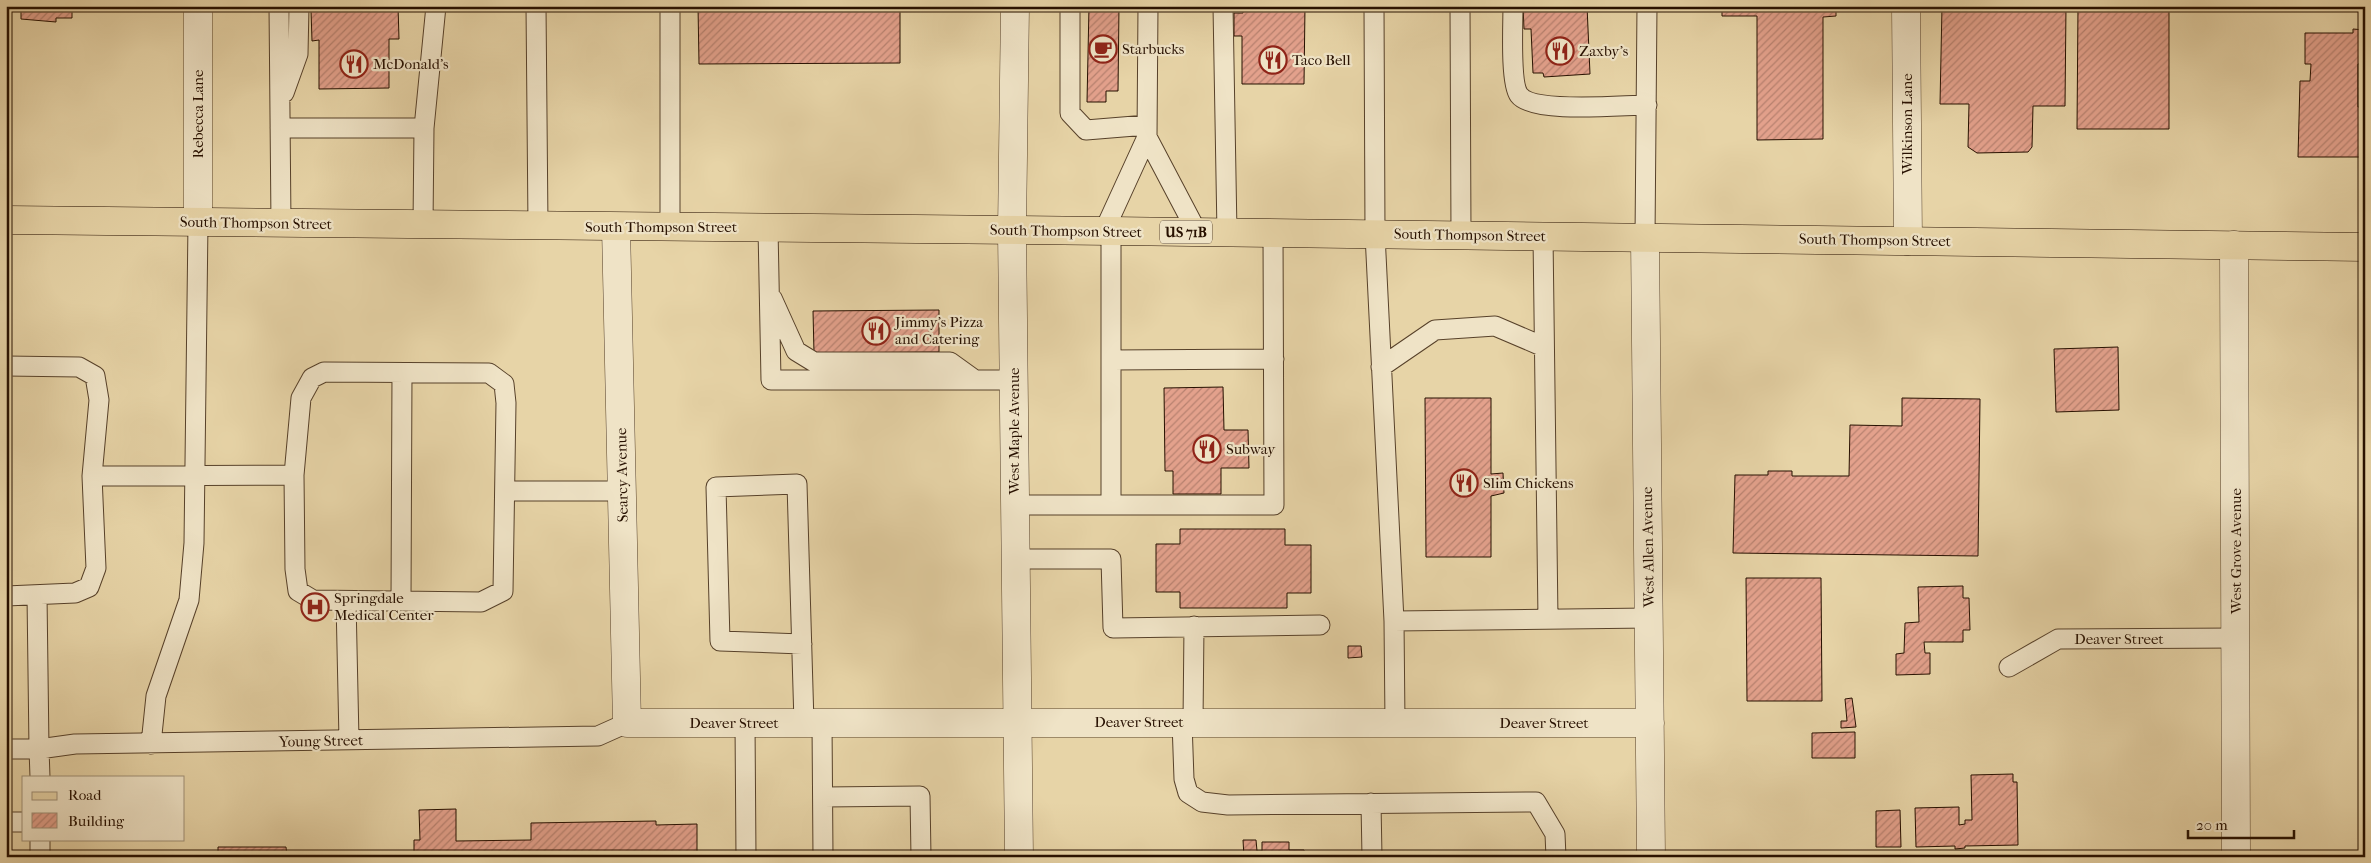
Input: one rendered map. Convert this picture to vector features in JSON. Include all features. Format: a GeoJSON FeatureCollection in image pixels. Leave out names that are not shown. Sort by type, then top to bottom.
{"type":"FeatureCollection","features":[{"type":"Feature","properties":{"kind":"main road","name":"South Thompson Street"},"geometry":{"type":"LineString","coordinates":[[6,220],[1375,234],[2365,247]]}},
{"type":"Feature","properties":{"kind":"street","name":"Rebecca Lane"},"geometry":{"type":"LineString","coordinates":[[198,6],[198,223]]}},
{"type":"Feature","properties":{"kind":"street","name":"West Maple Avenue"},"geometry":{"type":"LineString","coordinates":[[1015,6],[1012,230],[1019,857]]}},
{"type":"Feature","properties":{"kind":"street","name":"Wilkinson Lane"},"geometry":{"type":"LineString","coordinates":[[1906,6],[1908,241]]}},
{"type":"Feature","properties":{"kind":"street","name":"Searcy Avenue"},"geometry":{"type":"LineString","coordinates":[[616,227],[627,723]]}},
{"type":"Feature","properties":{"kind":"street","name":"West Allen Avenue"},"geometry":{"type":"LineString","coordinates":[[1645,238],[1651,857]]}},
{"type":"Feature","properties":{"kind":"street","name":"West Grove Avenue"},"geometry":{"type":"LineString","coordinates":[[2234,245],[2236,857]]}},
{"type":"Feature","properties":{"kind":"street","name":"Deaver Street"},"geometry":{"type":"LineString","coordinates":[[627,723],[1650,723]]}},
{"type":"Feature","properties":{"kind":"lane"},"geometry":{"type":"LineString","coordinates":[[279,6],[281,224]]}},
{"type":"Feature","properties":{"kind":"lane"},"geometry":{"type":"LineString","coordinates":[[280,104],[298,54],[299,6]]}},
{"type":"Feature","properties":{"kind":"lane"},"geometry":{"type":"LineString","coordinates":[[423,225],[424,128],[436,6]]}},
{"type":"Feature","properties":{"kind":"lane"},"geometry":{"type":"LineString","coordinates":[[536,6],[538,226]]}},
{"type":"Feature","properties":{"kind":"lane"},"geometry":{"type":"LineString","coordinates":[[670,6],[670,227]]}},
{"type":"Feature","properties":{"kind":"lane"},"geometry":{"type":"LineString","coordinates":[[1070,6],[1070,113],[1086,130],[1147,131]]}},
{"type":"Feature","properties":{"kind":"lane"},"geometry":{"type":"LineString","coordinates":[[1111,505],[1111,360],[1108,231],[1147,131],[1148,6]]}},
{"type":"Feature","properties":{"kind":"lane"},"geometry":{"type":"LineString","coordinates":[[1223,6],[1227,233]]}},
{"type":"Feature","properties":{"kind":"lane"},"geometry":{"type":"LineString","coordinates":[[1374,6],[1375,234],[1394,621],[1395,723]]}},
{"type":"Feature","properties":{"kind":"lane"},"geometry":{"type":"LineString","coordinates":[[1460,6],[1461,235]]}},
{"type":"Feature","properties":{"kind":"lane"},"geometry":{"type":"LineString","coordinates":[[1513,6],[1514,81],[1519,95],[1532,104],[1549,107],[1647,105]]}},
{"type":"Feature","properties":{"kind":"lane"},"geometry":{"type":"LineString","coordinates":[[1645,238],[1648,6]]}},
{"type":"Feature","properties":{"kind":"lane"},"geometry":{"type":"LineString","coordinates":[[280,128],[424,128]]}},
{"type":"Feature","properties":{"kind":"lane"},"geometry":{"type":"LineString","coordinates":[[1147,131],[1197,232]]}},
{"type":"Feature","properties":{"kind":"lane"},"geometry":{"type":"LineString","coordinates":[[151,744],[156,696],[190,600],[194,543],[198,223]]}},
{"type":"Feature","properties":{"kind":"lane"},"geometry":{"type":"LineString","coordinates":[[768,228],[771,380],[1014,380]]}},
{"type":"Feature","properties":{"kind":"lane"},"geometry":{"type":"LineString","coordinates":[[1015,505],[1274,505],[1273,233]]}},
{"type":"Feature","properties":{"kind":"lane"},"geometry":{"type":"LineString","coordinates":[[1543,236],[1548,619]]}},
{"type":"Feature","properties":{"kind":"lane"},"geometry":{"type":"LineString","coordinates":[[769,292],[796,351],[814,362],[950,362],[975,380]]}},
{"type":"Feature","properties":{"kind":"lane"},"geometry":{"type":"LineString","coordinates":[[1381,367],[1435,330],[1495,326],[1544,347]]}},
{"type":"Feature","properties":{"kind":"lane"},"geometry":{"type":"LineString","coordinates":[[1111,360],[1274,358]]}},
{"type":"Feature","properties":{"kind":"lane"},"geometry":{"type":"LineString","coordinates":[[6,366],[79,367],[95,376],[99,400],[92,476],[96,568],[89,587],[75,593],[6,596]]}},
{"type":"Feature","properties":{"kind":"lane"},"geometry":{"type":"LineString","coordinates":[[324,372],[402,373],[489,373],[504,384],[504,591],[481,602],[313,600],[298,591],[294,569],[294,474],[301,398],[312,378],[324,372]]}},
{"type":"Feature","properties":{"kind":"lane"},"geometry":{"type":"LineString","coordinates":[[401,601],[402,373]]}},
{"type":"Feature","properties":{"kind":"lane"},"geometry":{"type":"LineString","coordinates":[[92,476],[294,474]]}},
{"type":"Feature","properties":{"kind":"lane"},"geometry":{"type":"LineString","coordinates":[[802,644],[720,641],[716,487],[797,484],[802,644],[824,797],[823,857]]}},
{"type":"Feature","properties":{"kind":"lane"},"geometry":{"type":"LineString","coordinates":[[505,491],[622,491]]}},
{"type":"Feature","properties":{"kind":"lane"},"geometry":{"type":"LineString","coordinates":[[1015,560],[1111,559],[1113,628],[1320,625]]}},
{"type":"Feature","properties":{"kind":"lane"},"geometry":{"type":"LineString","coordinates":[[38,594],[40,776]]}},
{"type":"Feature","properties":{"kind":"lane"},"geometry":{"type":"LineString","coordinates":[[346,601],[349,740]]}},
{"type":"Feature","properties":{"kind":"lane"},"geometry":{"type":"LineString","coordinates":[[1394,621],[1649,618]]}},
{"type":"Feature","properties":{"kind":"lane"},"geometry":{"type":"LineString","coordinates":[[1194,626],[1184,778],[1188,793],[1202,802],[1228,805],[1536,802],[1555,834],[1556,857]]}},
{"type":"Feature","properties":{"kind":"lane","name":"Deaver Street"},"geometry":{"type":"LineString","coordinates":[[2009,666],[2058,639],[2236,638]]}},
{"type":"Feature","properties":{"kind":"lane","name":"Young Street"},"geometry":{"type":"LineString","coordinates":[[6,749],[39,749],[75,744],[598,736],[627,723]]}},
{"type":"Feature","properties":{"kind":"lane"},"geometry":{"type":"LineString","coordinates":[[745,723],[746,857]]}},
{"type":"Feature","properties":{"kind":"lane"},"geometry":{"type":"LineString","coordinates":[[824,797],[920,796],[921,857]]}},
{"type":"Feature","properties":{"kind":"lane"},"geometry":{"type":"LineString","coordinates":[[1371,803],[1372,857]]}},
{"type":"Feature","properties":{"kind":"lane"},"geometry":{"type":"LineString","coordinates":[[6,822],[22,822]]}},
{"type":"Feature","properties":{"kind":"lane"},"geometry":{"type":"LineString","coordinates":[[40,840],[40,857]]}},
{"type":"Feature","properties":{"kind":"building"},"geometry":{"type":"Polygon","coordinates":[[[21,6],[72,6],[72,18],[56,18],[56,22],[21,19],[21,6]]]}},
{"type":"Feature","properties":{"kind":"building","name":"McDonald's"},"geometry":{"type":"Polygon","coordinates":[[[303,6],[398,6],[399,39],[389,39],[389,88],[319,89],[319,40],[312,41],[311,10],[303,10],[303,6]]]}},
{"type":"Feature","properties":{"kind":"building"},"geometry":{"type":"Polygon","coordinates":[[[698,6],[900,6],[900,63],[699,64],[698,6]]]}},
{"type":"Feature","properties":{"kind":"building","name":"Starbucks"},"geometry":{"type":"Polygon","coordinates":[[[1089,6],[1119,6],[1118,91],[1106,91],[1106,102],[1087,102],[1089,6]]]}},
{"type":"Feature","properties":{"kind":"building","name":"Taco Bell"},"geometry":{"type":"Polygon","coordinates":[[[1243,6],[1305,6],[1304,84],[1242,84],[1242,36],[1234,36],[1234,13],[1243,13],[1243,6]]]}},
{"type":"Feature","properties":{"kind":"building","name":"Zaxby's"},"geometry":{"type":"Polygon","coordinates":[[[1523,6],[1587,6],[1590,74],[1544,77],[1543,73],[1533,73],[1531,29],[1524,29],[1523,6]]]}},
{"type":"Feature","properties":{"kind":"building"},"geometry":{"type":"Polygon","coordinates":[[[1722,6],[1836,6],[1836,16],[1823,17],[1823,139],[1757,140],[1757,16],[1722,16],[1722,6]]]}},
{"type":"Feature","properties":{"kind":"building"},"geometry":{"type":"Polygon","coordinates":[[[1942,6],[2066,6],[2065,106],[2033,106],[2032,147],[2028,152],[1977,153],[1968,147],[1969,104],[1940,104],[1942,6]]]}},
{"type":"Feature","properties":{"kind":"building"},"geometry":{"type":"Polygon","coordinates":[[[2078,6],[2169,6],[2169,129],[2077,129],[2078,6]]]}},
{"type":"Feature","properties":{"kind":"building"},"geometry":{"type":"Polygon","coordinates":[[[2353,29],[2365,30],[2365,64],[2358,64],[2358,107],[2365,107],[2365,157],[2298,157],[2300,81],[2310,81],[2311,64],[2305,64],[2305,33],[2353,33],[2353,29]]]}},
{"type":"Feature","properties":{"kind":"building","name":"Jimmy's Pizza and Catering"},"geometry":{"type":"Polygon","coordinates":[[[939,310],[939,352],[814,353],[813,311],[939,310]]]}},
{"type":"Feature","properties":{"kind":"building"},"geometry":{"type":"Polygon","coordinates":[[[2118,347],[2119,410],[2056,412],[2054,349],[2118,347]]]}},
{"type":"Feature","properties":{"kind":"building","name":"Subway"},"geometry":{"type":"Polygon","coordinates":[[[1223,387],[1224,430],[1248,430],[1249,468],[1221,468],[1221,494],[1173,494],[1173,471],[1165,471],[1164,388],[1223,387]]]}},
{"type":"Feature","properties":{"kind":"building","name":"Slim Chickens"},"geometry":{"type":"Polygon","coordinates":[[[1425,398],[1491,398],[1491,474],[1503,473],[1504,493],[1491,496],[1491,557],[1426,557],[1425,398]]]}},
{"type":"Feature","properties":{"kind":"building"},"geometry":{"type":"Polygon","coordinates":[[[1902,398],[1980,399],[1978,556],[1733,553],[1735,475],[1768,475],[1768,471],[1792,471],[1792,476],[1849,476],[1850,425],[1902,426],[1902,398]]]}},
{"type":"Feature","properties":{"kind":"building"},"geometry":{"type":"Polygon","coordinates":[[[1180,529],[1285,529],[1285,545],[1311,545],[1311,593],[1287,593],[1287,608],[1180,608],[1180,592],[1156,592],[1156,544],[1180,544],[1180,529]]]}},
{"type":"Feature","properties":{"kind":"building"},"geometry":{"type":"Polygon","coordinates":[[[1746,578],[1821,578],[1822,701],[1747,701],[1746,578]]]}},
{"type":"Feature","properties":{"kind":"building"},"geometry":{"type":"Polygon","coordinates":[[[1963,586],[1963,598],[1969,598],[1970,630],[1963,630],[1963,642],[1924,642],[1925,653],[1930,653],[1930,674],[1896,675],[1896,654],[1904,653],[1905,623],[1919,622],[1918,587],[1963,586]]]}},
{"type":"Feature","properties":{"kind":"building"},"geometry":{"type":"Polygon","coordinates":[[[1348,646],[1361,646],[1362,657],[1348,658],[1348,646]]]}},
{"type":"Feature","properties":{"kind":"building"},"geometry":{"type":"Polygon","coordinates":[[[1852,698],[1856,727],[1841,728],[1841,721],[1847,721],[1845,699],[1852,698]]]}},
{"type":"Feature","properties":{"kind":"building"},"geometry":{"type":"Polygon","coordinates":[[[1855,732],[1855,758],[1812,758],[1812,733],[1855,732]]]}},
{"type":"Feature","properties":{"kind":"building"},"geometry":{"type":"Polygon","coordinates":[[[2013,774],[2013,782],[2017,782],[2018,845],[1965,846],[1965,848],[1955,849],[1955,846],[1916,847],[1915,808],[1959,807],[1959,825],[1965,824],[1965,820],[1972,820],[1971,775],[2013,774]]]}},
{"type":"Feature","properties":{"kind":"building"},"geometry":{"type":"Polygon","coordinates":[[[456,809],[456,841],[531,840],[531,823],[656,821],[656,825],[697,824],[697,857],[414,857],[414,840],[420,840],[419,810],[456,809]]]}},
{"type":"Feature","properties":{"kind":"building"},"geometry":{"type":"Polygon","coordinates":[[[1900,810],[1901,847],[1876,847],[1876,811],[1900,810]]]}},
{"type":"Feature","properties":{"kind":"building"},"geometry":{"type":"Polygon","coordinates":[[[1243,840],[1256,840],[1257,851],[1262,851],[1262,842],[1289,842],[1289,850],[1304,850],[1305,857],[1244,857],[1243,840]]]}},
{"type":"Feature","properties":{"kind":"building"},"geometry":{"type":"Polygon","coordinates":[[[218,847],[286,847],[287,857],[218,857],[218,847]]]}},
{"type":"Feature","properties":{"kind":"place","name":"Starbucks"},"geometry":{"type":"Point","coordinates":[1103,49]}},
{"type":"Feature","properties":{"kind":"place","name":"Zaxby's"},"geometry":{"type":"Point","coordinates":[1560,51]}},
{"type":"Feature","properties":{"kind":"place","name":"Taco Bell"},"geometry":{"type":"Point","coordinates":[1273,60]}},
{"type":"Feature","properties":{"kind":"place","name":"McDonald's"},"geometry":{"type":"Point","coordinates":[354,64]}},
{"type":"Feature","properties":{"kind":"place","name":"Jimmy's Pizza and Catering"},"geometry":{"type":"Point","coordinates":[876,331]}},
{"type":"Feature","properties":{"kind":"place","name":"Subway"},"geometry":{"type":"Point","coordinates":[1207,449]}},
{"type":"Feature","properties":{"kind":"place","name":"Slim Chickens"},"geometry":{"type":"Point","coordinates":[1464,483]}},
{"type":"Feature","properties":{"kind":"place","name":"Springdale Medical Center"},"geometry":{"type":"Point","coordinates":[315,607]}}]}
